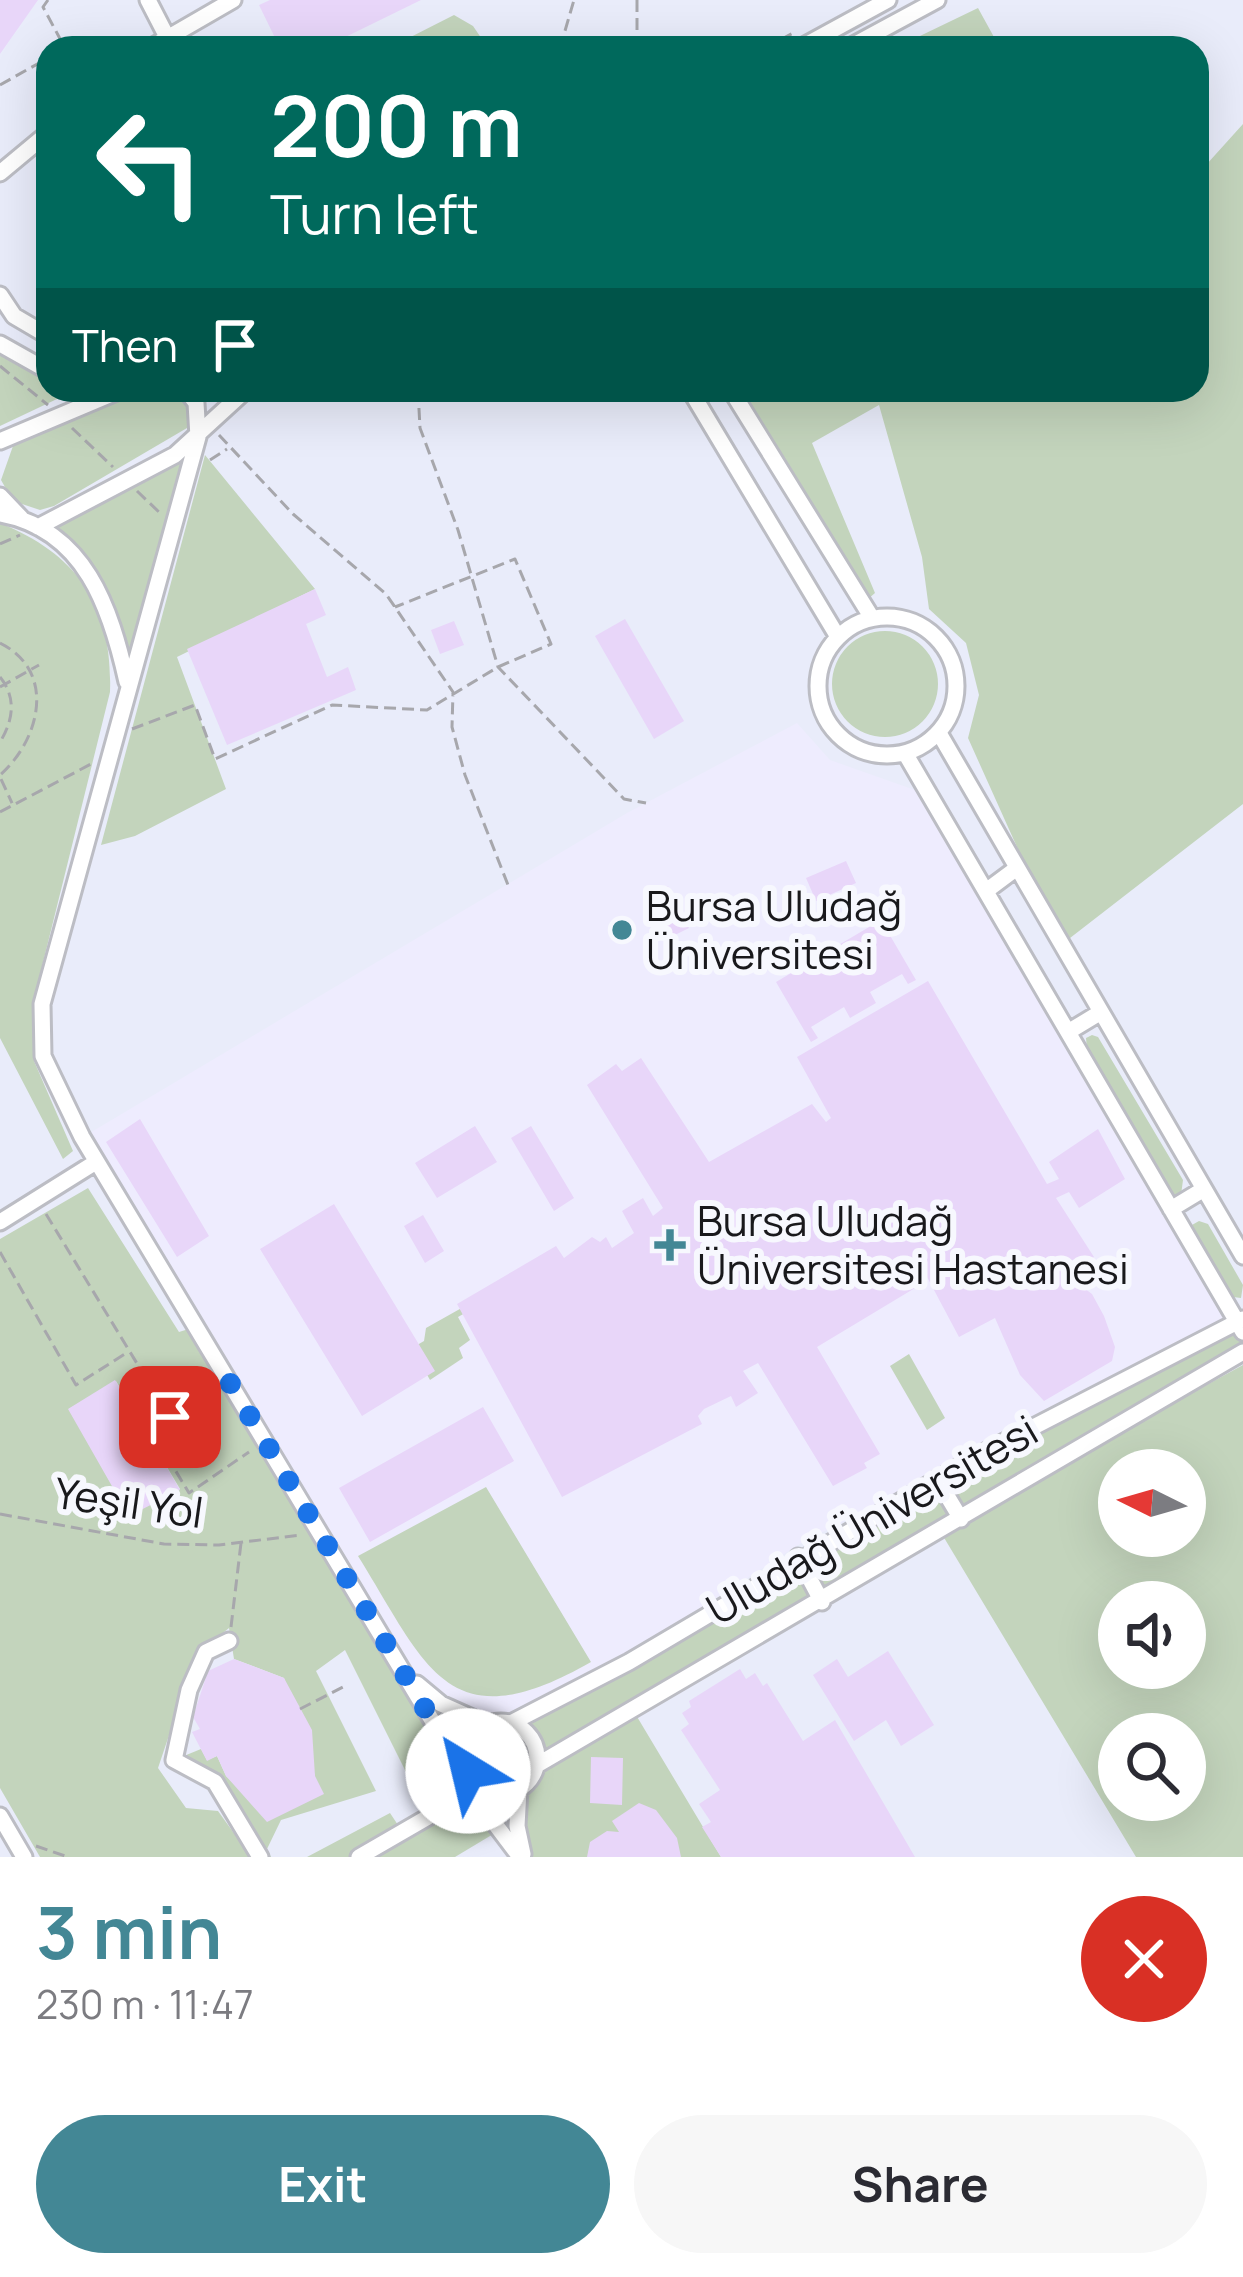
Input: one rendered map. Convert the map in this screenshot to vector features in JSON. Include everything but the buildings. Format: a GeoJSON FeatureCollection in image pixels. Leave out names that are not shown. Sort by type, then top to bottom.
{"type":"FeatureCollection","features":[{"type":"Feature","properties":{"kind":"street"},"geometry":{"type":"LineString","coordinates":[[148,0],[166,35],[233,0]]}},
{"type":"Feature","properties":{"kind":"street"},"geometry":{"type":"LineString","coordinates":[[822,36],[888,0]]}},
{"type":"Feature","properties":{"kind":"street"},"geometry":{"type":"LineString","coordinates":[[870,36],[937,0]]}},
{"type":"Feature","properties":{"kind":"street"},"geometry":{"type":"LineString","coordinates":[[0,173],[36,143]]}},
{"type":"Feature","properties":{"kind":"street"},"geometry":{"type":"LineString","coordinates":[[0,296],[6,309],[36,328]]}},
{"type":"Feature","properties":{"kind":"street"},"geometry":{"type":"LineString","coordinates":[[0,344],[36,364]]}},
{"type":"Feature","properties":{"kind":"street"},"geometry":{"type":"LineString","coordinates":[[0,441],[88,402]]}},
{"type":"Feature","properties":{"kind":"street"},"geometry":{"type":"LineString","coordinates":[[127,685],[204,431],[195,402]]}},
{"type":"Feature","properties":{"kind":"street"},"geometry":{"type":"LineString","coordinates":[[38,527],[204,431],[233,402]]}},
{"type":"Feature","properties":{"kind":"street"},"geometry":{"type":"LineString","coordinates":[[697,402],[838,637]]}},
{"type":"Feature","properties":{"kind":"street"},"geometry":{"type":"LineString","coordinates":[[738,402],[872,618]]}},
{"type":"Feature","properties":{"kind":"street"},"geometry":{"type":"LineString","coordinates":[[0,496],[21,518]]}},
{"type":"Feature","properties":{"kind":"street","name":"Uludağ Üniversitesi"},"geometry":{"type":"LineString","coordinates":[[0,514],[38,527],[69,549],[93,577],[113,620],[127,685],[43,1004],[43,1056],[96,1162],[442,1737],[466,1761],[492,1820],[522,1857]]}},
{"type":"Feature","properties":{"kind":"street"},"geometry":{"type":"LineString","coordinates":[[872,618],[915,622],[948,651],[957,693],[939,733],[905,753],[866,753],[842,739],[820,712],[819,671],[838,637],[872,618]]}},
{"type":"Feature","properties":{"kind":"street"},"geometry":{"type":"LineString","coordinates":[[939,733],[1243,1256]]}},
{"type":"Feature","properties":{"kind":"street","name":"Uludağ Üniversitesi"},"geometry":{"type":"LineString","coordinates":[[405,1675],[440,1704],[488,1725],[509,1724],[629,1661],[798,1556],[937,1479],[1241,1324],[905,753]]}},
{"type":"Feature","properties":{"kind":"street"},"geometry":{"type":"LineString","coordinates":[[986,891],[1017,868]]}},
{"type":"Feature","properties":{"kind":"street"},"geometry":{"type":"LineString","coordinates":[[1068,1032],[1101,1012]]}},
{"type":"Feature","properties":{"kind":"street"},"geometry":{"type":"LineString","coordinates":[[0,1222],[96,1162]]}},
{"type":"Feature","properties":{"kind":"street"},"geometry":{"type":"LineString","coordinates":[[1171,1209],[1204,1189]]}},
{"type":"Feature","properties":{"kind":"street","name":"Uludağ Üniversitesi"},"geometry":{"type":"LineString","coordinates":[[522,1857],[517,1826],[520,1789],[537,1765],[1243,1352]]}},
{"type":"Feature","properties":{"kind":"street"},"geometry":{"type":"LineString","coordinates":[[937,1479],[962,1519]]}},
{"type":"Feature","properties":{"kind":"street"},"geometry":{"type":"LineString","coordinates":[[798,1556],[822,1602]]}},
{"type":"Feature","properties":{"kind":"street"},"geometry":{"type":"LineString","coordinates":[[229,1641],[206,1652],[189,1690],[174,1760],[215,1782],[260,1857]]}},
{"type":"Feature","properties":{"kind":"street"},"geometry":{"type":"LineString","coordinates":[[509,1724],[534,1743],[537,1765]]}},
{"type":"Feature","properties":{"kind":"street"},"geometry":{"type":"LineString","coordinates":[[466,1761],[471,1739],[488,1725]]}},
{"type":"Feature","properties":{"kind":"street"},"geometry":{"type":"LineString","coordinates":[[359,1857],[479,1787],[499,1794],[520,1789]]}},
{"type":"Feature","properties":{"kind":"street"},"geometry":{"type":"LineString","coordinates":[[0,1816],[24,1857]]}},
{"type":"Feature","properties":{"kind":"path"},"geometry":{"type":"LineString","coordinates":[[49,0],[43,7],[59,36]]}},
{"type":"Feature","properties":{"kind":"path"},"geometry":{"type":"LineString","coordinates":[[564,36],[574,0]]}},
{"type":"Feature","properties":{"kind":"path"},"geometry":{"type":"LineString","coordinates":[[637,0],[637,36]]}},
{"type":"Feature","properties":{"kind":"path"},"geometry":{"type":"LineString","coordinates":[[0,85],[36,65]]}},
{"type":"Feature","properties":{"kind":"path"},"geometry":{"type":"LineString","coordinates":[[0,366],[36,397]]}},
{"type":"Feature","properties":{"kind":"path"},"geometry":{"type":"LineString","coordinates":[[42,402],[173,526]]}},
{"type":"Feature","properties":{"kind":"path"},"geometry":{"type":"LineString","coordinates":[[419,402],[420,428],[498,667],[624,800],[646,803]]}},
{"type":"Feature","properties":{"kind":"path"},"geometry":{"type":"LineString","coordinates":[[204,431],[229,447],[395,607],[453,692],[452,728],[460,759],[484,836],[508,886]]}},
{"type":"Feature","properties":{"kind":"path"},"geometry":{"type":"LineString","coordinates":[[191,464],[215,458],[229,447]]}},
{"type":"Feature","properties":{"kind":"path"},"geometry":{"type":"LineString","coordinates":[[114,736],[195,705],[215,759],[332,706],[428,710],[498,667],[551,644],[514,559],[395,607]]}},
{"type":"Feature","properties":{"kind":"path"},"geometry":{"type":"LineString","coordinates":[[0,643],[28,670],[38,699],[36,729],[22,756],[0,776],[13,804]]}},
{"type":"Feature","properties":{"kind":"path"},"geometry":{"type":"LineString","coordinates":[[3,686],[39,665]]}},
{"type":"Feature","properties":{"kind":"path"},"geometry":{"type":"LineString","coordinates":[[0,677],[10,723],[0,742]]}},
{"type":"Feature","properties":{"kind":"path"},"geometry":{"type":"LineString","coordinates":[[0,812],[109,755]]}},
{"type":"Feature","properties":{"kind":"path"},"geometry":{"type":"LineString","coordinates":[[38,1199],[170,1417]]}},
{"type":"Feature","properties":{"kind":"path"},"geometry":{"type":"LineString","coordinates":[[0,1252],[76,1385],[130,1351]]}},
{"type":"Feature","properties":{"kind":"path"},"geometry":{"type":"LineString","coordinates":[[227,1378],[152,1430],[189,1493],[266,1440]]}},
{"type":"Feature","properties":{"kind":"path","name":"Yeşil Yol"},"geometry":{"type":"LineString","coordinates":[[0,1514],[164,1544],[241,1543],[322,1533]]}},
{"type":"Feature","properties":{"kind":"path"},"geometry":{"type":"LineString","coordinates":[[229,1641],[241,1543]]}},
{"type":"Feature","properties":{"kind":"path"},"geometry":{"type":"LineString","coordinates":[[300,1708],[345,1686]]}},
{"type":"Feature","properties":{"kind":"path"},"geometry":{"type":"LineString","coordinates":[[13,1839],[68,1857]]}},
{"type":"Feature","properties":{"kind":"shaded area","name":"Bursa Uludağ Üniversitesi"},"geometry":{"type":"Polygon","coordinates":[[[0,0],[1243,0],[1243,1857],[0,1857],[0,0]]]}},
{"type":"Feature","properties":{"kind":"shaded area","name":"Bursa Uludağ Üniversitesi Hastanesi"},"geometry":{"type":"Polygon","coordinates":[[[797,723],[830,760],[929,795],[1237,1322],[803,1542],[560,1699],[495,1717],[462,1714],[407,1674],[83,1137],[627,813],[797,723]]]}},
{"type":"Feature","properties":{"kind":"green space"},"geometry":{"type":"Polygon","coordinates":[[[978,8],[993,36],[920,36],[978,8]]]}},
{"type":"Feature","properties":{"kind":"green space"},"geometry":{"type":"Polygon","coordinates":[[[454,15],[480,36],[413,36],[454,15]]]}},
{"type":"Feature","properties":{"kind":"green space"},"geometry":{"type":"Polygon","coordinates":[[[1243,124],[1243,804],[1061,945],[968,738],[979,695],[966,643],[929,609],[922,557],[879,405],[812,443],[875,593],[868,599],[747,402],[1209,402],[1209,162],[1243,124]]]}},
{"type":"Feature","properties":{"kind":"green space"},"geometry":{"type":"Polygon","coordinates":[[[0,346],[36,366],[36,402],[51,402],[0,426],[0,346]]]}},
{"type":"Feature","properties":{"kind":"green space"},"geometry":{"type":"Polygon","coordinates":[[[98,402],[188,402],[191,413],[187,428],[40,510],[13,501],[1,480],[13,446],[98,402]]]}},
{"type":"Feature","properties":{"kind":"green space"},"geometry":{"type":"Polygon","coordinates":[[[198,437],[127,685],[93,577],[38,527],[198,437]]]}},
{"type":"Feature","properties":{"kind":"green space"},"geometry":{"type":"Polygon","coordinates":[[[205,455],[315,589],[177,657],[226,789],[135,836],[101,845],[205,455]]]}},
{"type":"Feature","properties":{"kind":"green space"},"geometry":{"type":"Polygon","coordinates":[[[0,523],[51,551],[86,588],[105,634],[109,662],[110,692],[32,1007],[34,1061],[73,1151],[63,1159],[0,1038],[0,523]]]}},
{"type":"Feature","properties":{"kind":"green space"},"geometry":{"type":"Polygon","coordinates":[[[885,631],[905,635],[922,647],[934,664],[938,684],[934,704],[922,721],[905,733],[885,737],[865,733],[848,721],[836,704],[832,684],[836,664],[848,647],[865,635],[885,631]]]}},
{"type":"Feature","properties":{"kind":"green space"},"geometry":{"type":"Polygon","coordinates":[[[1098,1037],[1183,1180],[1181,1195],[1169,1194],[1087,1049],[1086,1038],[1098,1037]]]}},
{"type":"Feature","properties":{"kind":"green space"},"geometry":{"type":"Polygon","coordinates":[[[88,1188],[179,1332],[195,1327],[460,1756],[470,1791],[479,1787],[467,1759],[479,1731],[510,1723],[798,1556],[1237,1322],[1242,1346],[1035,1479],[1243,1365],[1243,1857],[1136,1857],[1114,1821],[1206,1821],[1206,1713],[1098,1713],[1098,1794],[940,1531],[633,1710],[721,1857],[524,1857],[518,1790],[489,1792],[500,1830],[455,1857],[307,1857],[390,1813],[402,1831],[428,1816],[345,1650],[316,1671],[376,1791],[281,1820],[267,1849],[271,1857],[260,1857],[215,1782],[174,1760],[201,1749],[207,1760],[217,1756],[226,1776],[259,1807],[315,1776],[284,1678],[234,1659],[229,1628],[196,1655],[158,1768],[186,1808],[218,1811],[251,1857],[40,1857],[0,1788],[0,1239],[88,1188]],[[116,1381],[69,1409],[129,1515],[180,1489],[116,1381]]]}},
{"type":"Feature","properties":{"kind":"green space"},"geometry":{"type":"Polygon","coordinates":[[[1208,1224],[1243,1285],[1241,1298],[1233,1297],[1192,1225],[1208,1224]]]}},
{"type":"Feature","properties":{"kind":"green space"},"geometry":{"type":"Polygon","coordinates":[[[552,1257],[557,1261],[458,1317],[470,1340],[459,1348],[463,1358],[430,1380],[412,1348],[424,1341],[426,1328],[552,1257]]]}},
{"type":"Feature","properties":{"kind":"green space"},"geometry":{"type":"Polygon","coordinates":[[[909,1354],[945,1418],[927,1430],[890,1366],[909,1354]]]}},
{"type":"Feature","properties":{"kind":"green space"},"geometry":{"type":"Polygon","coordinates":[[[486,1487],[591,1662],[543,1686],[504,1696],[473,1694],[447,1681],[424,1660],[358,1556],[486,1487]]]}},
{"type":"Feature","properties":{"kind":"place","name":"Bursa Uludağ Üniversitesi"},"geometry":{"type":"Point","coordinates":[622,930]}},
{"type":"Feature","properties":{"kind":"place","name":"Bursa Uludağ Üniversitesi Hastanesi"},"geometry":{"type":"Point","coordinates":[670,1245]}},
{"type":"Feature","properties":{"kind":"route"},"geometry":{"type":"LineString","coordinates":[[170,1417],[227,1378],[442,1737],[466,1761],[468,1771]]}}]}
